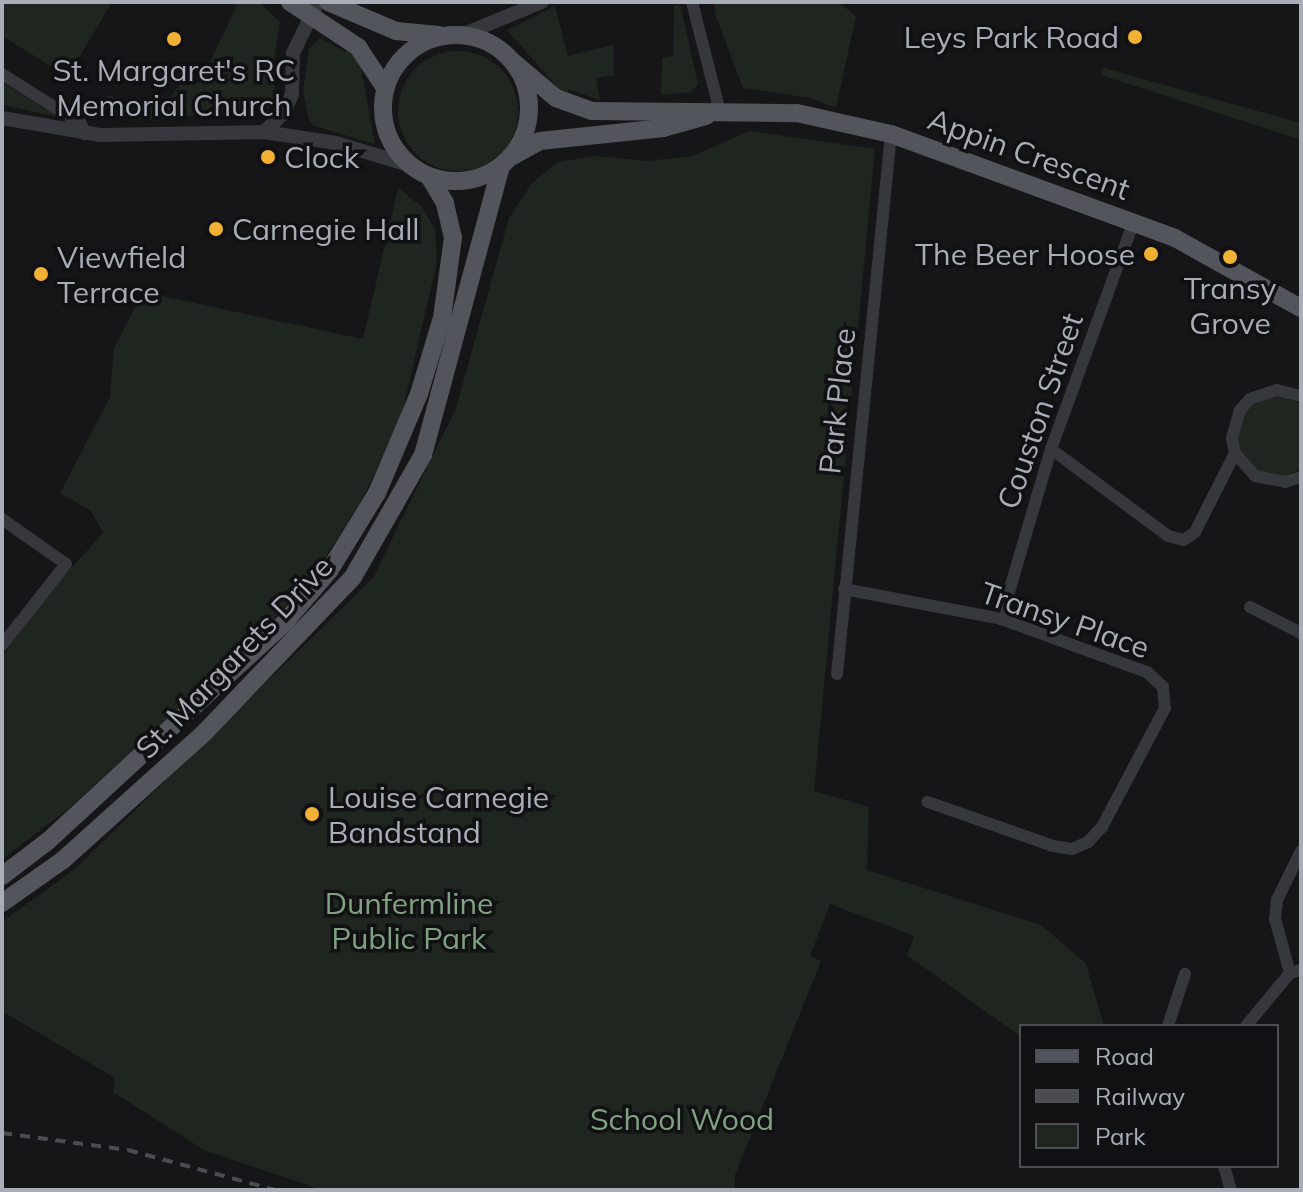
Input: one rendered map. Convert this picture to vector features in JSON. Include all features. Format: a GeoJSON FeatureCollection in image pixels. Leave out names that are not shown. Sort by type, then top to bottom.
{"type":"FeatureCollection","features":[{"type":"Feature","properties":{"kind":"main road"},"geometry":{"type":"LineString","coordinates":[[290,2],[314,7],[358,47],[385,88],[387,132],[412,166],[429,176],[459,181],[480,178],[504,163],[522,138],[529,110],[525,86],[511,60],[495,46],[464,34],[441,36],[396,31],[328,2]]}},
{"type":"Feature","properties":{"kind":"main road"},"geometry":{"type":"LineString","coordinates":[[385,88],[409,50],[441,36]]}},
{"type":"Feature","properties":{"kind":"main road","name":"Appin Crescent"},"geometry":{"type":"LineString","coordinates":[[511,60],[556,98],[592,111],[797,113],[891,134],[1134,221],[1301,308]]}},
{"type":"Feature","properties":{"kind":"main road","name":"Appin Crescent"},"geometry":{"type":"LineString","coordinates":[[504,163],[540,141],[663,128],[720,112]]}},
{"type":"Feature","properties":{"kind":"main road","name":"St. Margarets Drive"},"geometry":{"type":"LineString","coordinates":[[2,903],[63,860],[173,762],[353,577],[396,507],[423,455],[504,163]]}},
{"type":"Feature","properties":{"kind":"main road","name":"St. Margarets Drive"},"geometry":{"type":"LineString","coordinates":[[2,876],[156,744],[286,621],[329,571],[377,493],[419,394],[442,318],[453,238],[445,203],[429,176]]}},
{"type":"Feature","properties":{"kind":"street"},"geometry":{"type":"LineString","coordinates":[[464,34],[542,2]]}},
{"type":"Feature","properties":{"kind":"street"},"geometry":{"type":"LineString","coordinates":[[692,2],[720,112]]}},
{"type":"Feature","properties":{"kind":"street"},"geometry":{"type":"LineString","coordinates":[[264,132],[284,113],[292,94],[293,53],[314,7]]}},
{"type":"Feature","properties":{"kind":"street"},"geometry":{"type":"LineString","coordinates":[[2,74],[81,124],[85,134]]}},
{"type":"Feature","properties":{"kind":"street"},"geometry":{"type":"LineString","coordinates":[[2,118],[85,134],[264,132],[336,143],[412,166]]}},
{"type":"Feature","properties":{"kind":"street","name":"Park Place"},"geometry":{"type":"LineString","coordinates":[[837,674],[891,134]]}},
{"type":"Feature","properties":{"kind":"street","name":"Couston Street"},"geometry":{"type":"LineString","coordinates":[[1001,619],[1051,449],[1134,221]]}},
{"type":"Feature","properties":{"kind":"street"},"geometry":{"type":"LineString","coordinates":[[1051,449],[1168,536],[1184,540],[1195,532],[1235,453],[1234,424],[1250,399],[1277,390],[1301,396]]}},
{"type":"Feature","properties":{"kind":"street"},"geometry":{"type":"LineString","coordinates":[[1235,453],[1255,476],[1269,482],[1301,477]]}},
{"type":"Feature","properties":{"kind":"street"},"geometry":{"type":"LineString","coordinates":[[2,519],[66,564],[2,645]]}},
{"type":"Feature","properties":{"kind":"street","name":"Transy Place"},"geometry":{"type":"LineString","coordinates":[[844,589],[1001,619],[1147,672],[1163,687],[1165,708],[1102,827],[1072,849],[928,802]]}},
{"type":"Feature","properties":{"kind":"street"},"geometry":{"type":"LineString","coordinates":[[1250,607],[1301,633]]}},
{"type":"Feature","properties":{"kind":"street"},"geometry":{"type":"LineString","coordinates":[[1248,1024],[1296,972],[1279,941],[1276,910],[1301,851]]}},
{"type":"Feature","properties":{"kind":"street"},"geometry":{"type":"LineString","coordinates":[[1169,1024],[1185,974]]}},
{"type":"Feature","properties":{"kind":"street"},"geometry":{"type":"LineString","coordinates":[[1225,1168],[1231,1190]]}},
{"type":"Feature","properties":{"kind":"green space"},"geometry":{"type":"Polygon","coordinates":[[[2,2],[112,2],[77,61],[81,64],[72,79],[2,36],[2,2]]]}},
{"type":"Feature","properties":{"kind":"green space"},"geometry":{"type":"Polygon","coordinates":[[[233,2],[259,2],[280,22],[273,66],[277,104],[266,109],[145,120],[98,113],[109,95],[140,110],[171,96],[180,85],[200,83],[237,5],[233,2]]]}},
{"type":"Feature","properties":{"kind":"green space"},"geometry":{"type":"Polygon","coordinates":[[[715,2],[838,2],[856,16],[836,108],[811,98],[743,88],[715,14],[715,2]]]}},
{"type":"Feature","properties":{"kind":"green space"},"geometry":{"type":"Polygon","coordinates":[[[680,4],[698,84],[691,92],[661,95],[662,58],[673,56],[674,6],[680,4]]]}},
{"type":"Feature","properties":{"kind":"green space"},"geometry":{"type":"Polygon","coordinates":[[[555,6],[568,56],[613,45],[614,75],[596,78],[600,100],[568,89],[568,95],[562,92],[507,30],[555,6]]]}},
{"type":"Feature","properties":{"kind":"green space"},"geometry":{"type":"Polygon","coordinates":[[[320,38],[345,52],[349,48],[360,62],[375,144],[314,126],[309,120],[303,92],[309,49],[320,38]]]}},
{"type":"Feature","properties":{"kind":"green space"},"geometry":{"type":"Polygon","coordinates":[[[458,51],[481,56],[500,69],[513,88],[518,111],[513,134],[500,153],[481,166],[458,171],[435,166],[416,153],[403,134],[398,111],[403,88],[416,69],[435,56],[458,51]]]}},
{"type":"Feature","properties":{"kind":"green space"},"geometry":{"type":"Polygon","coordinates":[[[1104,68],[1301,123],[1301,140],[1101,75],[1104,68]]]}},
{"type":"Feature","properties":{"kind":"green space"},"geometry":{"type":"Polygon","coordinates":[[[2,82],[59,117],[2,105],[2,82]]]}},
{"type":"Feature","properties":{"kind":"green space","name":"Dunfermline Public Park"},"geometry":{"type":"Polygon","coordinates":[[[749,131],[875,149],[814,791],[869,807],[867,870],[1041,925],[1086,964],[1103,1024],[1019,1024],[1019,1036],[907,955],[914,936],[830,904],[810,956],[821,961],[735,1175],[735,1190],[322,1190],[204,1150],[113,1092],[115,1078],[2,1011],[2,922],[76,868],[373,578],[456,408],[509,218],[532,183],[558,162],[596,156],[647,161],[693,156],[749,131]]]}},
{"type":"Feature","properties":{"kind":"green space"},"geometry":{"type":"Polygon","coordinates":[[[398,188],[421,206],[435,229],[437,262],[402,413],[364,496],[315,573],[258,636],[67,810],[2,859],[2,656],[38,605],[103,533],[91,511],[60,493],[110,397],[114,348],[143,292],[363,339],[398,188]]]}},
{"type":"Feature","properties":{"kind":"green space"},"geometry":{"type":"Polygon","coordinates":[[[1277,396],[1301,403],[1301,469],[1284,476],[1258,471],[1241,450],[1238,438],[1245,414],[1254,404],[1277,396]]]}},
{"type":"Feature","properties":{"kind":"railway"},"geometry":{"type":"LineString","coordinates":[[2,1133],[128,1150],[275,1190]]}},
{"type":"Feature","properties":{"kind":"place","name":"Leys Park Road"},"geometry":{"type":"Point","coordinates":[1135,37]}},
{"type":"Feature","properties":{"kind":"place","name":"St. Margaret's RC Memorial Church"},"geometry":{"type":"Point","coordinates":[174,39]}},
{"type":"Feature","properties":{"kind":"place","name":"Clock"},"geometry":{"type":"Point","coordinates":[268,157]}},
{"type":"Feature","properties":{"kind":"place","name":"Carnegie Hall"},"geometry":{"type":"Point","coordinates":[216,229]}},
{"type":"Feature","properties":{"kind":"place","name":"The Beer Hoose"},"geometry":{"type":"Point","coordinates":[1151,254]}},
{"type":"Feature","properties":{"kind":"place","name":"Transy Grove"},"geometry":{"type":"Point","coordinates":[1230,257]}},
{"type":"Feature","properties":{"kind":"place","name":"Viewfield Terrace"},"geometry":{"type":"Point","coordinates":[41,274]}},
{"type":"Feature","properties":{"kind":"place","name":"Louise Carnegie Bandstand"},"geometry":{"type":"Point","coordinates":[312,814]}},
{"type":"Feature","properties":{"kind":"park label","name":"School Wood"},"geometry":{"type":"Point","coordinates":[682,1119]}}]}
